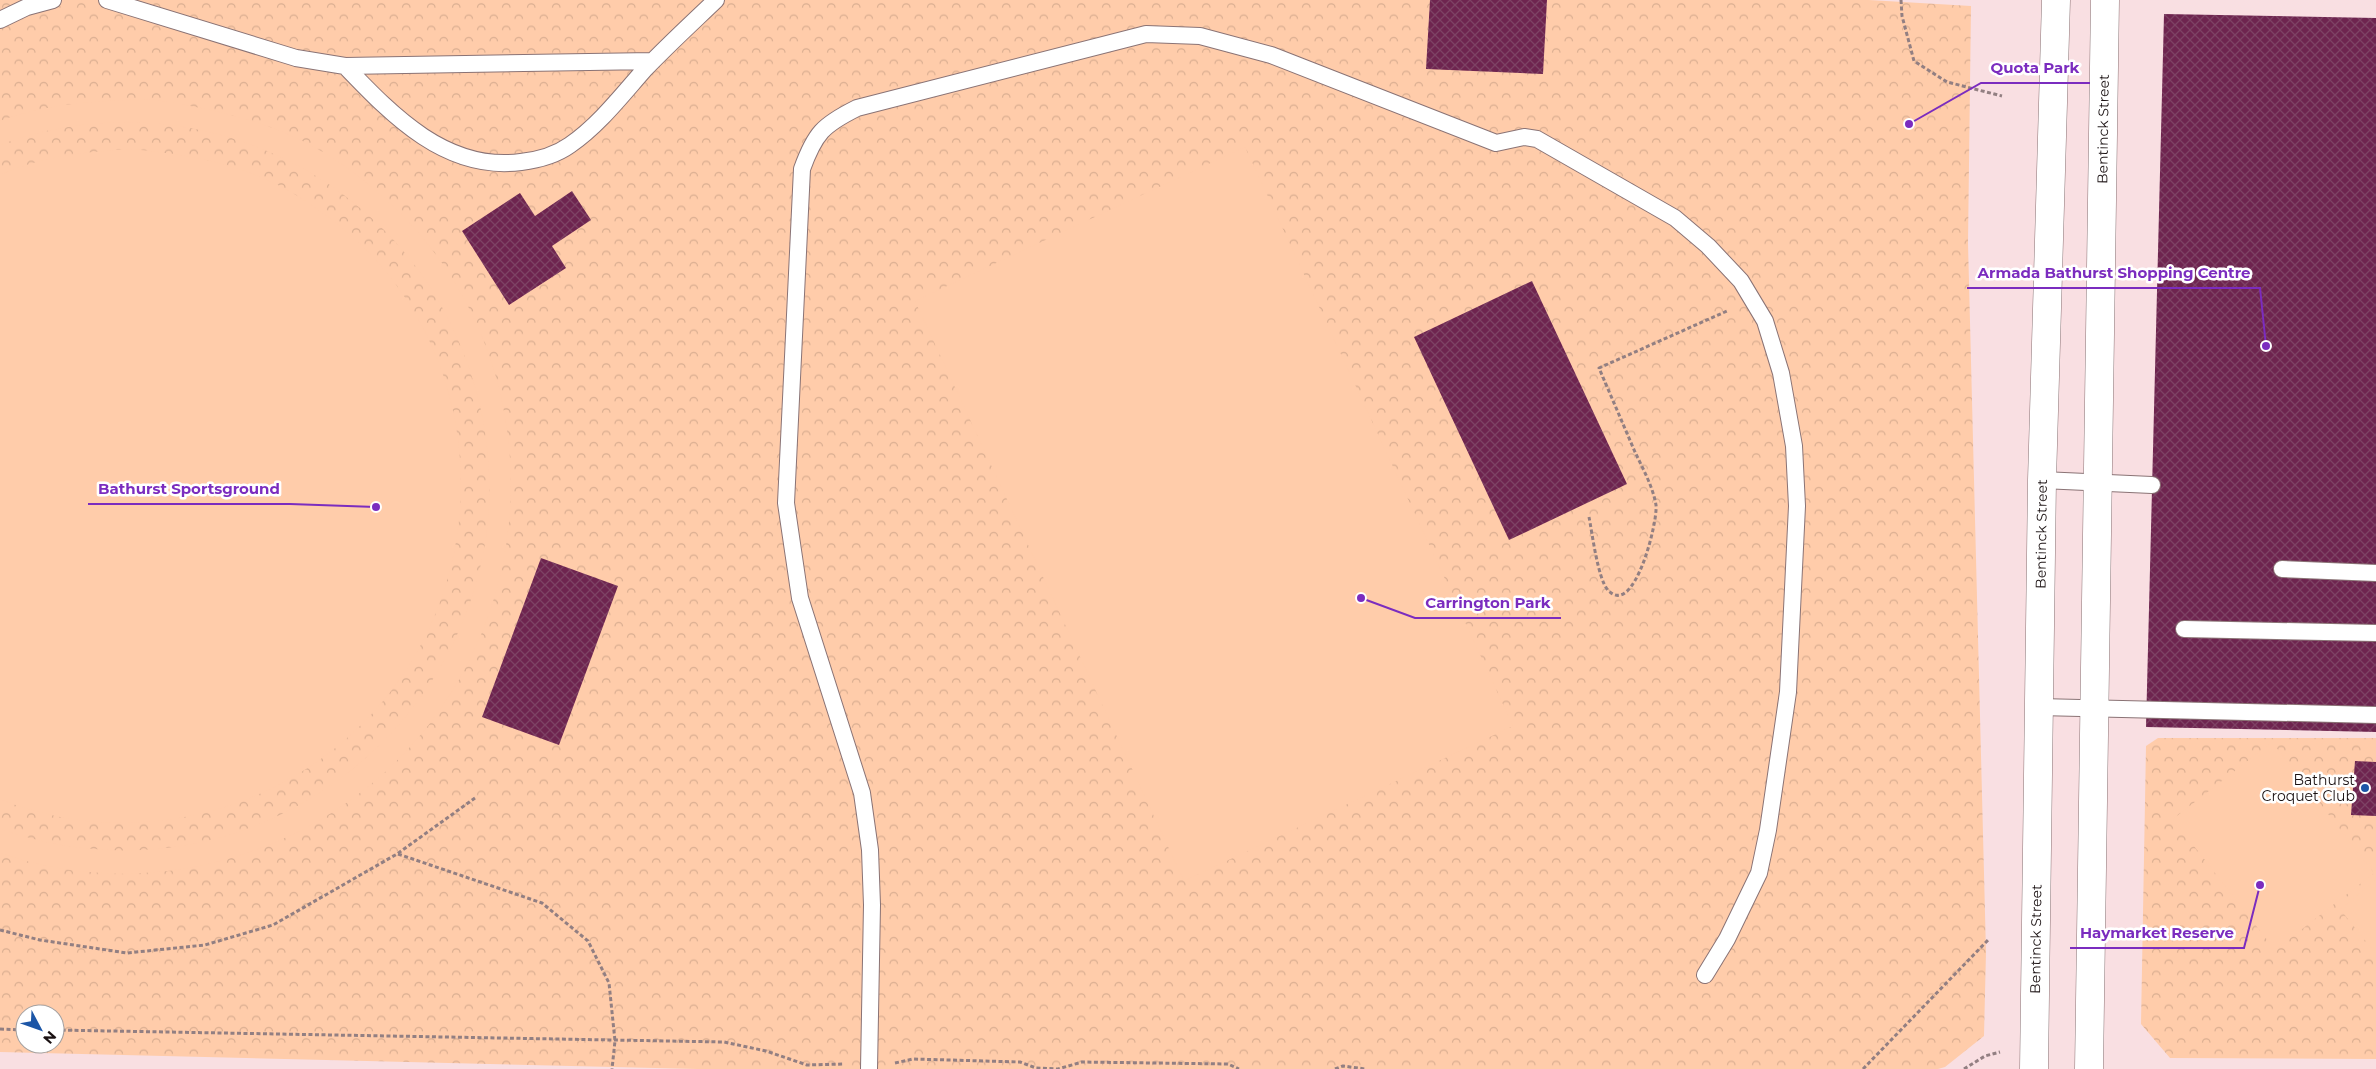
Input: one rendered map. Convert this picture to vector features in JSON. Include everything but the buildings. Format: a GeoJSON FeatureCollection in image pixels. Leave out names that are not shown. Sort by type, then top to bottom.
{"type":"FeatureCollection","features":[{"type":"Feature","properties":{"kind":"main road","name":"Bentinck Street"},"geometry":{"type":"LineString","coordinates":[[2034,1069],[2042,480],[2056,0]]}},
{"type":"Feature","properties":{"kind":"main road","name":"Bentinck Street"},"geometry":{"type":"LineString","coordinates":[[2089,1069],[2096,709],[2105,0]]}},
{"type":"Feature","properties":{"kind":"lane"},"geometry":{"type":"LineString","coordinates":[[0,20],[27,7],[53,0]]}},
{"type":"Feature","properties":{"kind":"lane"},"geometry":{"type":"LineString","coordinates":[[106,0],[296,58],[345,66],[653,61]]}},
{"type":"Feature","properties":{"kind":"lane"},"geometry":{"type":"LineString","coordinates":[[345,66],[382,104],[412,130],[438,146],[471,160],[507,164],[539,160],[569,146],[594,125],[653,61],[716,0]]}},
{"type":"Feature","properties":{"kind":"lane"},"geometry":{"type":"LineString","coordinates":[[869,1067],[872,905],[870,850],[862,794],[800,598],[786,502],[802,169],[812,142],[825,126],[857,108],[1146,34],[1200,36],[1271,55],[1496,143],[1524,137],[1537,139],[1675,218],[1708,246],[1741,282],[1765,321],[1781,373],[1794,446],[1797,506],[1788,692],[1768,830],[1759,873],[1727,939],[1705,975]]}},
{"type":"Feature","properties":{"kind":"lane"},"geometry":{"type":"LineString","coordinates":[[2042,480],[2152,486]]}},
{"type":"Feature","properties":{"kind":"lane"},"geometry":{"type":"LineString","coordinates":[[2282,568],[2376,573]]}},
{"type":"Feature","properties":{"kind":"lane"},"geometry":{"type":"LineString","coordinates":[[2184,629],[2376,633]]}},
{"type":"Feature","properties":{"kind":"lane"},"geometry":{"type":"LineString","coordinates":[[2039,707],[2376,715]]}},
{"type":"Feature","properties":{"kind":"path"},"geometry":{"type":"LineString","coordinates":[[1901,0],[1902,16],[1914,61],[1947,82],[2002,96]]}},
{"type":"Feature","properties":{"kind":"path"},"geometry":{"type":"LineString","coordinates":[[1589,517],[1602,580],[1608,591],[1614,594],[1622,594],[1633,584],[1642,567],[1650,544],[1656,506],[1650,485],[1599,368],[1752,300]]}},
{"type":"Feature","properties":{"kind":"path"},"geometry":{"type":"LineString","coordinates":[[0,930],[40,940],[127,953],[205,946],[273,925],[398,854],[475,798]]}},
{"type":"Feature","properties":{"kind":"path"},"geometry":{"type":"LineString","coordinates":[[398,854],[542,903],[588,940],[609,983],[615,1042],[612,1069]]}},
{"type":"Feature","properties":{"kind":"path"},"geometry":{"type":"LineString","coordinates":[[1863,1069],[1989,939]]}},
{"type":"Feature","properties":{"kind":"path"},"geometry":{"type":"LineString","coordinates":[[0,1029],[15,1030]]}},
{"type":"Feature","properties":{"kind":"path"},"geometry":{"type":"LineString","coordinates":[[65,1030],[615,1042],[724,1042],[766,1051],[806,1065],[869,1067],[913,1058],[1020,1062],[1036,1068],[1058,1069],[1082,1062],[1228,1064],[1239,1069]]}},
{"type":"Feature","properties":{"kind":"path"},"geometry":{"type":"LineString","coordinates":[[1964,1069],[1985,1056],[2000,1052]]}},
{"type":"Feature","properties":{"kind":"path"},"geometry":{"type":"LineString","coordinates":[[1335,1069],[1343,1066],[1365,1069]]}},
{"type":"Feature","properties":{"kind":"green space"},"geometry":{"type":"Polygon","coordinates":[[[0,0],[1869,0],[1971,6],[1968,243],[1986,952],[1984,1036],[1945,1067],[1938,1069],[697,1069],[65,1054],[65,1004],[15,1004],[15,1052],[0,1052],[0,0]]]}},
{"type":"Feature","properties":{"kind":"green space"},"geometry":{"type":"Polygon","coordinates":[[[149,99],[220,112],[266,125],[288,134],[331,157],[419,233],[477,326],[507,427],[508,532],[482,633],[429,724],[351,800],[247,853],[217,862],[186,868],[124,874],[61,869],[0,853],[0,829],[113,850],[219,838],[314,796],[393,731],[451,648],[484,550],[487,443],[455,333],[425,279],[386,232],[364,211],[340,192],[287,160],[253,145],[218,134],[182,127],[145,123],[108,123],[72,126],[35,134],[0,145],[0,121],[18,115],[73,104],[149,99]]]}},
{"type":"Feature","properties":{"kind":"green space"},"geometry":{"type":"Polygon","coordinates":[[[1245,147],[1513,726],[1184,881],[915,301],[1245,147]]]}},
{"type":"Feature","properties":{"kind":"green space"},"geometry":{"type":"Polygon","coordinates":[[[130,149],[212,161],[271,181],[323,213],[344,229],[373,257],[413,310],[441,368],[457,429],[461,492],[453,555],[434,616],[404,673],[362,724],[312,765],[256,796],[215,810],[188,816],[134,823],[79,820],[52,815],[0,799],[0,175],[48,159],[130,149]]]}},
{"type":"Feature","properties":{"kind":"green space"},"geometry":{"type":"Polygon","coordinates":[[[2158,738],[2376,738],[2376,1059],[2170,1058],[2141,1024],[2146,746],[2158,738]]]}},
{"type":"Feature","properties":{"kind":"green space"},"geometry":{"type":"Polygon","coordinates":[[[2272,742],[2374,873],[2275,950],[2173,819],[2272,742]]]}},
{"type":"Feature","properties":{"kind":"green space"},"geometry":{"type":"Polygon","coordinates":[[[2376,880],[2376,954],[2340,909],[2376,880]]]}},
{"type":"Feature","properties":{"kind":"place","name":"Quota Park"},"geometry":{"type":"Point","coordinates":[1909,124]}},
{"type":"Feature","properties":{"kind":"place","name":"Armada Bathurst Shopping Centre"},"geometry":{"type":"Point","coordinates":[2266,346]}},
{"type":"Feature","properties":{"kind":"place","name":"Bathurst Sportsground"},"geometry":{"type":"Point","coordinates":[376,507]}},
{"type":"Feature","properties":{"kind":"place","name":"Carrington Park"},"geometry":{"type":"Point","coordinates":[1361,598]}},
{"type":"Feature","properties":{"kind":"place","name":"Bathurst Croquet Club"},"geometry":{"type":"Point","coordinates":[2365,788]}},
{"type":"Feature","properties":{"kind":"place","name":"Haymarket Reserve"},"geometry":{"type":"Point","coordinates":[2260,885]}}]}
